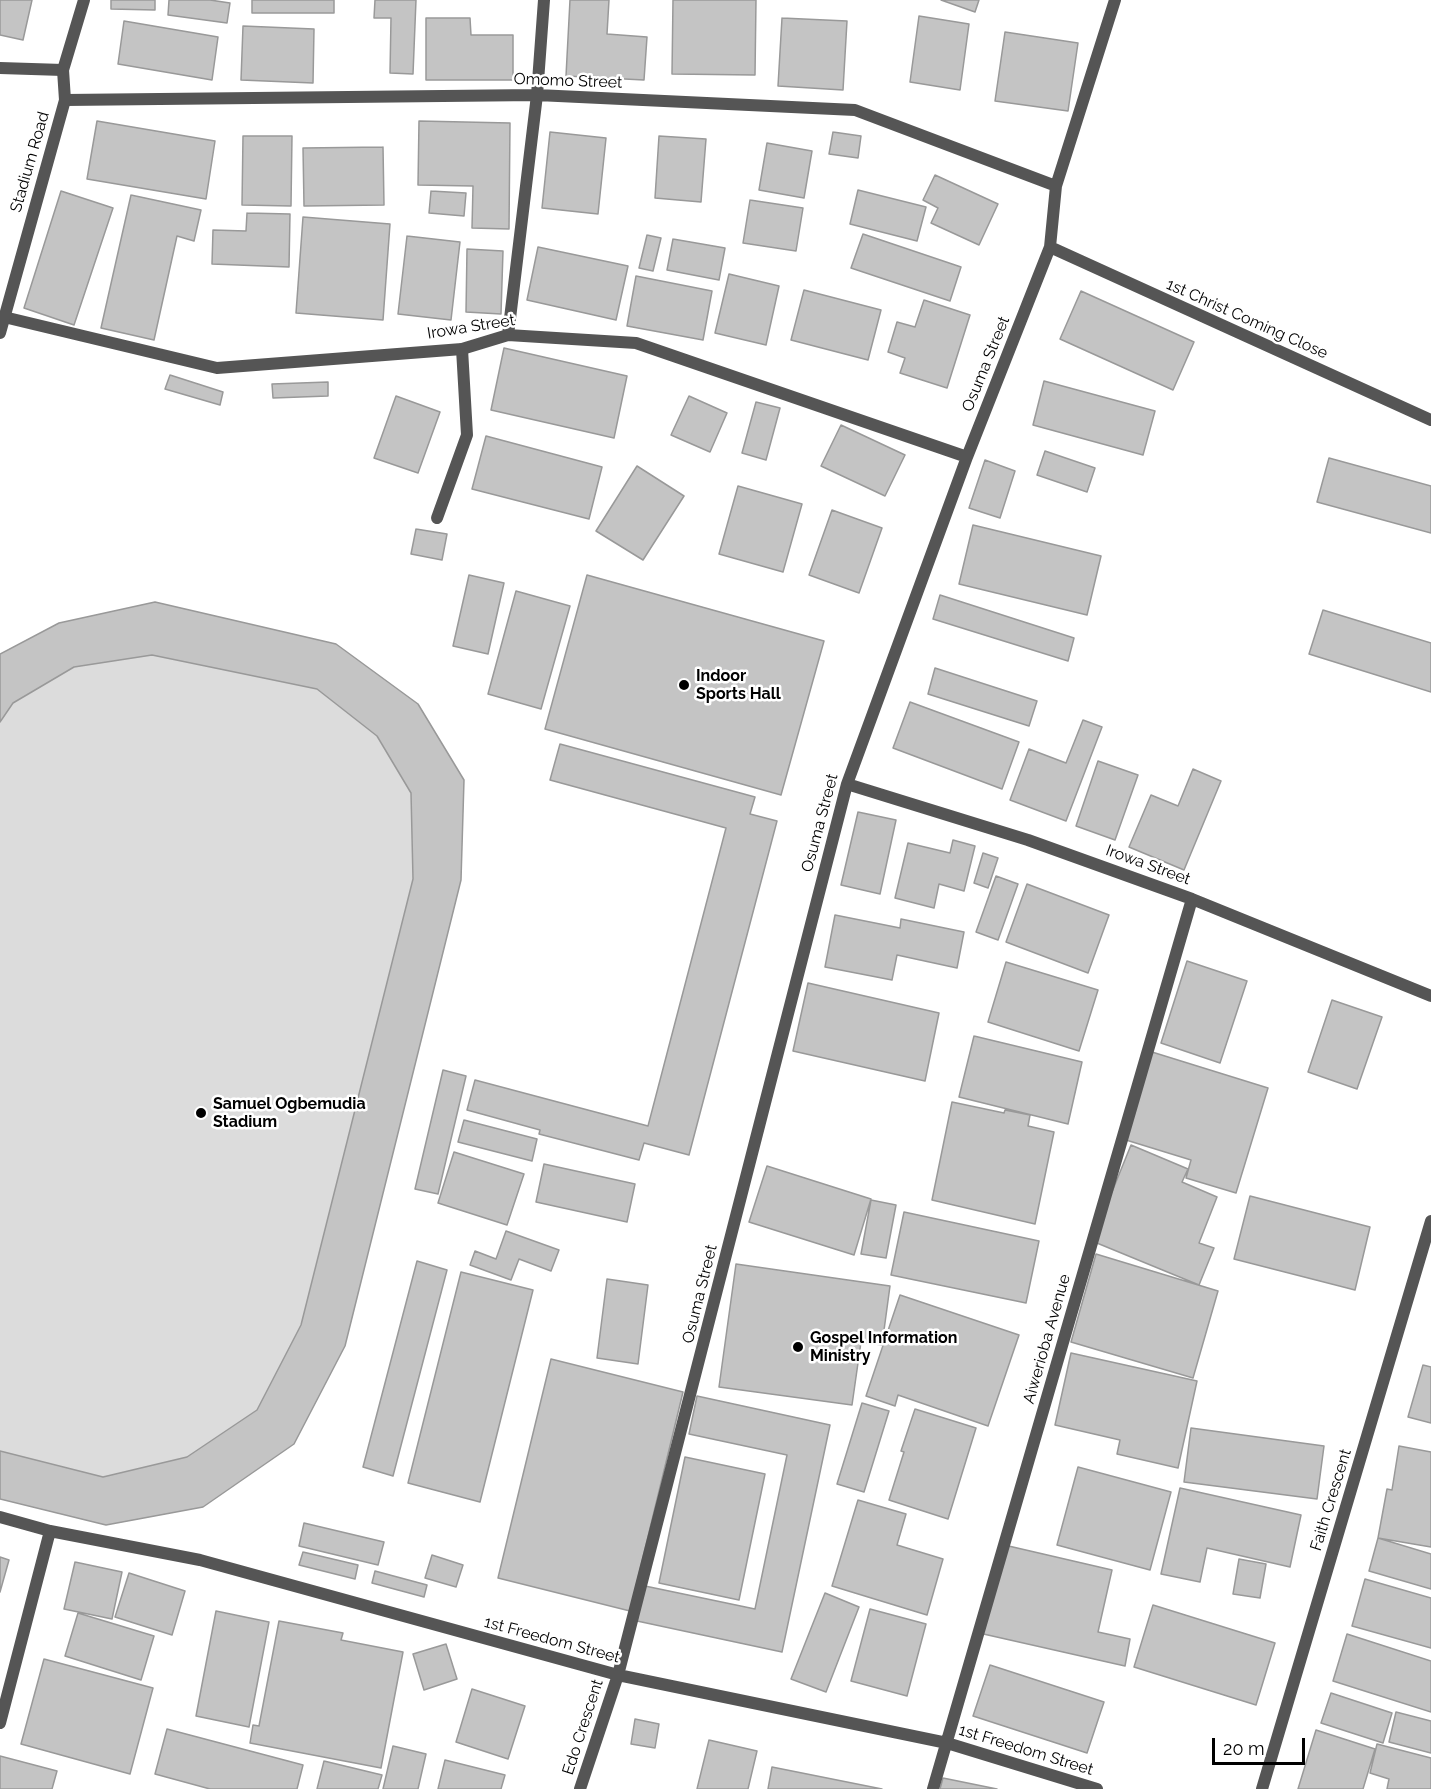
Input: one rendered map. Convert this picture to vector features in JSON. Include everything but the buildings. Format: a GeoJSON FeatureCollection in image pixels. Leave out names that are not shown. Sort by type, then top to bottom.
{"type":"FeatureCollection","features":[{"type":"Feature","properties":{"kind":"street","name":"Stadium Road"},"geometry":{"type":"LineString","coordinates":[[0,333],[65,100],[63,70],[84,0]]}},
{"type":"Feature","properties":{"kind":"street"},"geometry":{"type":"LineString","coordinates":[[508,335],[537,95],[544,0]]}},
{"type":"Feature","properties":{"kind":"street","name":"Osuma Street"},"geometry":{"type":"LineString","coordinates":[[618,1675],[847,784],[967,457],[1050,247],[1056,186],[1115,0]]}},
{"type":"Feature","properties":{"kind":"street"},"geometry":{"type":"LineString","coordinates":[[0,68],[63,70]]}},
{"type":"Feature","properties":{"kind":"street","name":"Omomo Street"},"geometry":{"type":"LineString","coordinates":[[65,100],[537,95],[855,110],[1056,186]]}},
{"type":"Feature","properties":{"kind":"street","name":"1st Christ Coming Close"},"geometry":{"type":"LineString","coordinates":[[1050,247],[1431,420]]}},
{"type":"Feature","properties":{"kind":"street","name":"Irowa Street"},"geometry":{"type":"LineString","coordinates":[[4,317],[217,368],[462,348],[508,335],[636,343],[967,457]]}},
{"type":"Feature","properties":{"kind":"street"},"geometry":{"type":"LineString","coordinates":[[436,518],[467,435],[462,348]]}},
{"type":"Feature","properties":{"kind":"street","name":"Irowa Street"},"geometry":{"type":"LineString","coordinates":[[847,784],[1028,840],[1192,899],[1431,996]]}},
{"type":"Feature","properties":{"kind":"street","name":"Aiwerioba Avenue"},"geometry":{"type":"LineString","coordinates":[[933,1789],[1192,899]]}},
{"type":"Feature","properties":{"kind":"street","name":"Faith Crescent"},"geometry":{"type":"LineString","coordinates":[[1262,1789],[1431,1221]]}},
{"type":"Feature","properties":{"kind":"street","name":"1st Freedom Street"},"geometry":{"type":"LineString","coordinates":[[0,1517],[50,1531],[200,1560],[618,1675],[947,1743],[1097,1789]]}},
{"type":"Feature","properties":{"kind":"street"},"geometry":{"type":"LineString","coordinates":[[0,1723],[50,1531]]}},
{"type":"Feature","properties":{"kind":"street","name":"Edo Crescent"},"geometry":{"type":"LineString","coordinates":[[580,1789],[618,1675]]}},
{"type":"Feature","properties":{"kind":"shaded area","name":"Samuel Ogbemudia Stadium"},"geometry":{"type":"Polygon","coordinates":[[[155,602],[336,644],[418,704],[464,780],[461,880],[345,1346],[294,1444],[203,1507],[106,1525],[0,1499],[0,654],[59,623],[155,602]]]}},
{"type":"Feature","properties":{"kind":"place","name":"Indoor Sports Hall"},"geometry":{"type":"Point","coordinates":[684,685]}},
{"type":"Feature","properties":{"kind":"place","name":"Samuel Ogbemudia Stadium"},"geometry":{"type":"Point","coordinates":[201,1113]}},
{"type":"Feature","properties":{"kind":"place","name":"Gospel Information Ministry"},"geometry":{"type":"Point","coordinates":[798,1347]}}]}
